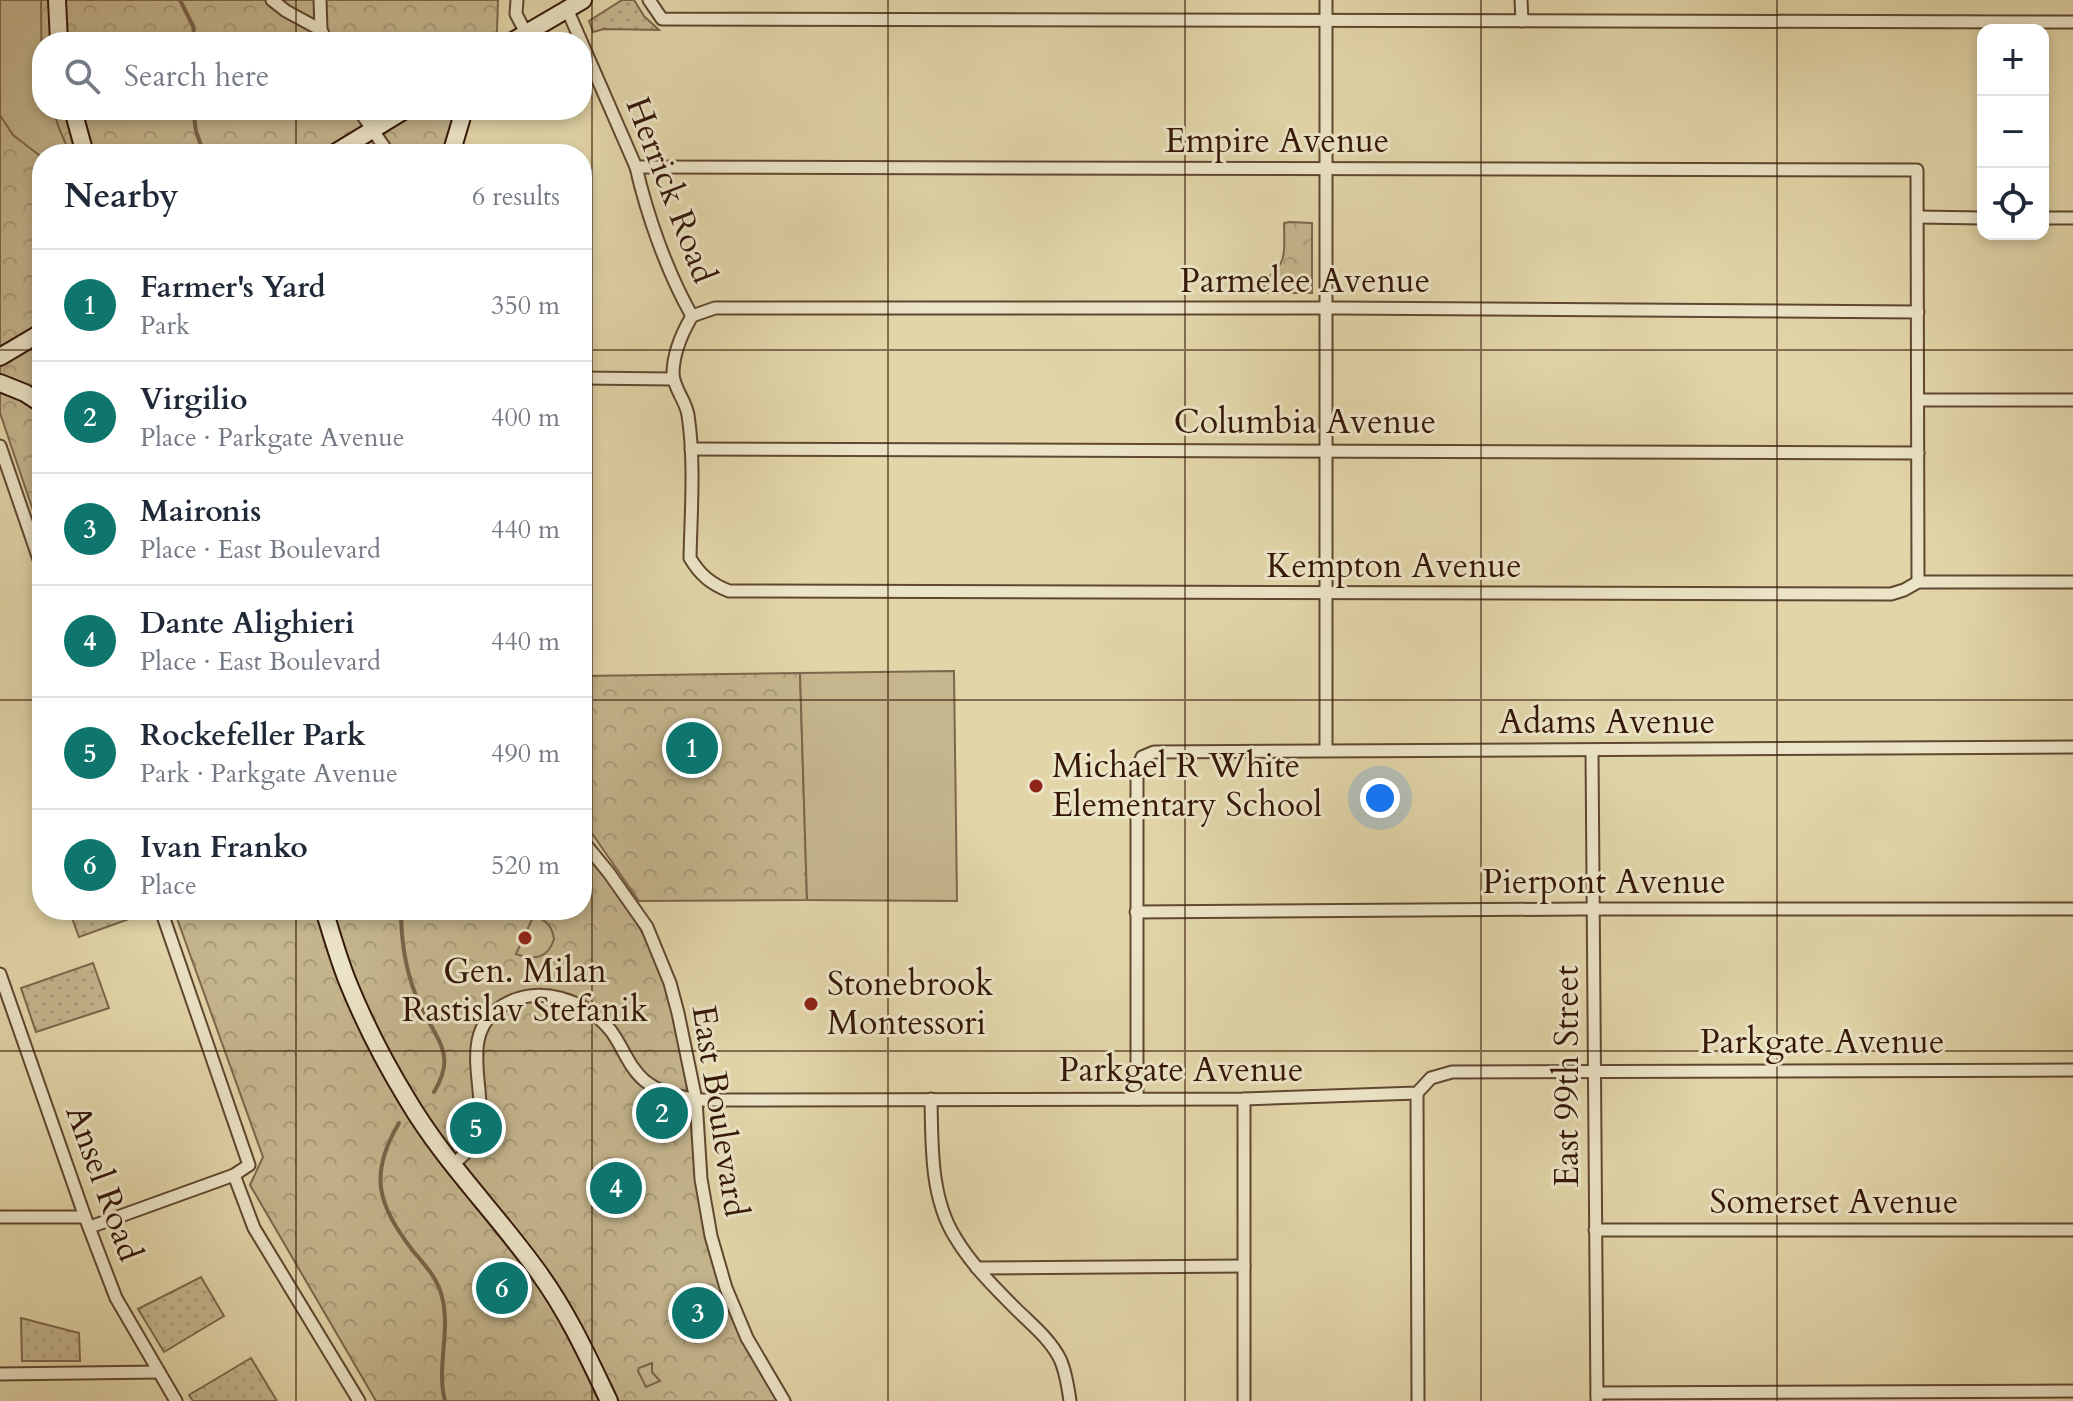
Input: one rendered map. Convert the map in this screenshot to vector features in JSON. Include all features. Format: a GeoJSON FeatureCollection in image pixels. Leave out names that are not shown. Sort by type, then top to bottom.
{"type":"FeatureCollection","features":[{"type":"Feature","properties":{"kind":"main road"},"geometry":{"type":"LineString","coordinates":[[57,0],[59,32]]}},
{"type":"Feature","properties":{"kind":"main road"},"geometry":{"type":"LineString","coordinates":[[527,32],[583,0]]}},
{"type":"Feature","properties":{"kind":"main road"},"geometry":{"type":"LineString","coordinates":[[76,120],[82,144]]}},
{"type":"Feature","properties":{"kind":"main road"},"geometry":{"type":"LineString","coordinates":[[349,144],[388,120]]}},
{"type":"Feature","properties":{"kind":"main road"},"geometry":{"type":"LineString","coordinates":[[454,144],[461,120]]}},
{"type":"Feature","properties":{"kind":"main road"},"geometry":{"type":"LineString","coordinates":[[0,357],[32,338]]}},
{"type":"Feature","properties":{"kind":"main road"},"geometry":{"type":"LineString","coordinates":[[0,383],[32,398]]}},
{"type":"Feature","properties":{"kind":"main road"},"geometry":{"type":"LineString","coordinates":[[327,920],[349,985],[407,1099],[453,1165],[549,1287],[581,1342],[609,1401]]}},
{"type":"Feature","properties":{"kind":"street"},"geometry":{"type":"LineString","coordinates":[[272,0],[321,30]]}},
{"type":"Feature","properties":{"kind":"street"},"geometry":{"type":"LineString","coordinates":[[320,0],[321,30]]}},
{"type":"Feature","properties":{"kind":"street"},"geometry":{"type":"LineString","coordinates":[[517,0],[518,32]]}},
{"type":"Feature","properties":{"kind":"street"},"geometry":{"type":"LineString","coordinates":[[649,0],[662,19],[2073,22]]}},
{"type":"Feature","properties":{"kind":"street"},"geometry":{"type":"LineString","coordinates":[[1326,0],[1326,750]]}},
{"type":"Feature","properties":{"kind":"street"},"geometry":{"type":"LineString","coordinates":[[1521,0],[1522,21]]}},
{"type":"Feature","properties":{"kind":"street","name":"Herrick Road"},"geometry":{"type":"LineString","coordinates":[[567,9],[577,32]]}},
{"type":"Feature","properties":{"kind":"street","name":"Herrick Road"},"geometry":{"type":"LineString","coordinates":[[592,66],[636,167],[677,289],[692,316],[676,355],[673,379]]}},
{"type":"Feature","properties":{"kind":"street"},"geometry":{"type":"LineString","coordinates":[[366,120],[383,144]]}},
{"type":"Feature","properties":{"kind":"street","name":"Empire Avenue"},"geometry":{"type":"LineString","coordinates":[[636,167],[1917,170],[1918,217]]}},
{"type":"Feature","properties":{"kind":"street"},"geometry":{"type":"LineString","coordinates":[[1918,582],[1918,217],[1977,218]]}},
{"type":"Feature","properties":{"kind":"street"},"geometry":{"type":"LineString","coordinates":[[2049,218],[2073,218]]}},
{"type":"Feature","properties":{"kind":"street","name":"Parmelee Avenue"},"geometry":{"type":"LineString","coordinates":[[692,316],[715,308],[1918,312]]}},
{"type":"Feature","properties":{"kind":"street"},"geometry":{"type":"LineString","coordinates":[[592,378],[673,379],[687,411],[691,449]]}},
{"type":"Feature","properties":{"kind":"street"},"geometry":{"type":"LineString","coordinates":[[1918,400],[2073,400]]}},
{"type":"Feature","properties":{"kind":"street"},"geometry":{"type":"LineString","coordinates":[[0,446],[32,539]]}},
{"type":"Feature","properties":{"kind":"street","name":"Columbia Avenue"},"geometry":{"type":"LineString","coordinates":[[691,449],[1918,453]]}},
{"type":"Feature","properties":{"kind":"street","name":"Kempton Avenue"},"geometry":{"type":"LineString","coordinates":[[691,449],[690,558],[699,573],[713,585],[729,591],[1891,594],[1918,582],[2073,582]]}},
{"type":"Feature","properties":{"kind":"street","name":"Adams Avenue"},"geometry":{"type":"LineString","coordinates":[[1136,912],[1137,771],[1142,757],[1154,752],[2073,747]]}},
{"type":"Feature","properties":{"kind":"street","name":"East 99th Street"},"geometry":{"type":"LineString","coordinates":[[1592,751],[1597,1397]]}},
{"type":"Feature","properties":{"kind":"street","name":"East Boulevard"},"geometry":{"type":"LineString","coordinates":[[592,853],[647,927],[675,998],[696,1100],[704,1200],[714,1250],[747,1338],[784,1401]]}},
{"type":"Feature","properties":{"kind":"street","name":"Pierpont Avenue"},"geometry":{"type":"LineString","coordinates":[[1136,912],[2073,909]]}},
{"type":"Feature","properties":{"kind":"street"},"geometry":{"type":"LineString","coordinates":[[1136,912],[1137,1099]]}},
{"type":"Feature","properties":{"kind":"street"},"geometry":{"type":"LineString","coordinates":[[0,1217],[88,1222],[234,1175],[249,1165],[164,920]]}},
{"type":"Feature","properties":{"kind":"street","name":"Ansel Road"},"geometry":{"type":"LineString","coordinates":[[0,974],[116,1298],[176,1401]]}},
{"type":"Feature","properties":{"kind":"street","name":"Parkgate Avenue"},"geometry":{"type":"LineString","coordinates":[[453,1165],[473,1145],[478,1131],[476,1053],[484,1025],[499,1008],[525,997],[538,996],[561,997],[589,1010],[612,1033],[644,1080],[666,1092],[696,1100],[1244,1099],[1417,1093],[1431,1078],[1452,1072],[2073,1070]]}},
{"type":"Feature","properties":{"kind":"street"},"geometry":{"type":"LineString","coordinates":[[1417,1093],[1418,1401]]}},
{"type":"Feature","properties":{"kind":"street"},"geometry":{"type":"LineString","coordinates":[[931,1099],[933,1163],[940,1200],[953,1235],[977,1268],[1041,1333],[1060,1359],[1070,1401]]}},
{"type":"Feature","properties":{"kind":"street"},"geometry":{"type":"LineString","coordinates":[[1244,1099],[1244,1401]]}},
{"type":"Feature","properties":{"kind":"street"},"geometry":{"type":"LineString","coordinates":[[234,1175],[254,1228],[359,1401]]}},
{"type":"Feature","properties":{"kind":"street","name":"Somerset Avenue"},"geometry":{"type":"LineString","coordinates":[[1595,1230],[2073,1230]]}},
{"type":"Feature","properties":{"kind":"street"},"geometry":{"type":"LineString","coordinates":[[977,1268],[1244,1266]]}},
{"type":"Feature","properties":{"kind":"street"},"geometry":{"type":"LineString","coordinates":[[0,1374],[159,1372]]}},
{"type":"Feature","properties":{"kind":"street"},"geometry":{"type":"LineString","coordinates":[[1597,1397],[2073,1391]]}},
{"type":"Feature","properties":{"kind":"green space"},"geometry":{"type":"Polygon","coordinates":[[[0,0],[498,0],[496,32],[32,32],[32,120],[454,120],[446,144],[32,144],[32,507],[0,413],[0,0]]]}},
{"type":"Feature","properties":{"kind":"green space"},"geometry":{"type":"Polygon","coordinates":[[[0,0],[41,0],[41,32],[32,32],[32,120],[56,120],[66,144],[32,144],[32,150],[13,135],[0,115],[0,0]]]}},
{"type":"Feature","properties":{"kind":"green space"},"geometry":{"type":"Polygon","coordinates":[[[622,0],[634,0],[644,16],[659,30],[604,29],[593,32],[589,21],[622,0]]]}},
{"type":"Feature","properties":{"kind":"green space"},"geometry":{"type":"Polygon","coordinates":[[[1284,223],[1312,223],[1312,293],[1264,293],[1264,280],[1281,262],[1284,223]]]}},
{"type":"Feature","properties":{"kind":"green space"},"geometry":{"type":"Polygon","coordinates":[[[954,671],[957,901],[807,900],[800,673],[954,671]]]}},
{"type":"Feature","properties":{"kind":"green space"},"geometry":{"type":"Polygon","coordinates":[[[800,673],[807,900],[639,901],[592,833],[592,676],[800,673]]]}},
{"type":"Feature","properties":{"kind":"green space"},"geometry":{"type":"Polygon","coordinates":[[[592,849],[609,873],[670,983],[678,1013],[711,1236],[747,1338],[791,1401],[376,1401],[250,1185],[263,1157],[178,920],[592,920],[592,849]]]}},
{"type":"Feature","properties":{"kind":"green space"},"geometry":{"type":"Polygon","coordinates":[[[73,920],[126,920],[79,937],[73,920]]]}},
{"type":"Feature","properties":{"kind":"green space"},"geometry":{"type":"Polygon","coordinates":[[[532,920],[542,920],[550,927],[554,939],[548,951],[540,956],[516,954],[523,939],[528,941],[531,932],[527,930],[532,920]]]}},
{"type":"Feature","properties":{"kind":"green space"},"geometry":{"type":"Polygon","coordinates":[[[93,963],[109,1008],[36,1032],[21,988],[93,963]]]}},
{"type":"Feature","properties":{"kind":"green space"},"geometry":{"type":"Polygon","coordinates":[[[201,1277],[224,1316],[164,1352],[138,1309],[201,1277]]]}},
{"type":"Feature","properties":{"kind":"green space"},"geometry":{"type":"Polygon","coordinates":[[[21,1318],[79,1333],[80,1361],[22,1361],[21,1318]]]}},
{"type":"Feature","properties":{"kind":"green space"},"geometry":{"type":"Polygon","coordinates":[[[251,1358],[277,1401],[193,1401],[189,1395],[251,1358]]]}},
{"type":"Feature","properties":{"kind":"green space"},"geometry":{"type":"Polygon","coordinates":[[[652,1363],[652,1372],[660,1381],[646,1387],[638,1371],[652,1363]]]}},
{"type":"Feature","properties":{"kind":"waterway"},"geometry":{"type":"LineString","coordinates":[[180,0],[194,32]]}},
{"type":"Feature","properties":{"kind":"waterway"},"geometry":{"type":"LineString","coordinates":[[194,120],[201,144]]}},
{"type":"Feature","properties":{"kind":"waterway"},"geometry":{"type":"LineString","coordinates":[[402,920],[412,984],[441,1044],[444,1057],[443,1071],[434,1092]]}},
{"type":"Feature","properties":{"kind":"waterway"},"geometry":{"type":"LineString","coordinates":[[399,1123],[383,1158],[381,1189],[392,1219],[440,1290],[445,1323],[442,1375],[445,1401]]}},
{"type":"Feature","properties":{"kind":"place","name":"Farmer's Yard"},"geometry":{"type":"Point","coordinates":[692,748]}},
{"type":"Feature","properties":{"kind":"place","name":"Michael R White Elementary School"},"geometry":{"type":"Point","coordinates":[1036,786]}},
{"type":"Feature","properties":{"kind":"place","name":"Gen. Milan Rastislav Stefanik"},"geometry":{"type":"Point","coordinates":[525,938]}},
{"type":"Feature","properties":{"kind":"place","name":"Stonebrook Montessori"},"geometry":{"type":"Point","coordinates":[811,1004]}},
{"type":"Feature","properties":{"kind":"place","name":"Virgilio"},"geometry":{"type":"Point","coordinates":[662,1113]}},
{"type":"Feature","properties":{"kind":"place","name":"Rockefeller Park"},"geometry":{"type":"Point","coordinates":[476,1128]}},
{"type":"Feature","properties":{"kind":"place","name":"Dante Alighieri"},"geometry":{"type":"Point","coordinates":[616,1188]}},
{"type":"Feature","properties":{"kind":"place","name":"Ivan Franko"},"geometry":{"type":"Point","coordinates":[502,1288]}},
{"type":"Feature","properties":{"kind":"place","name":"Maironis"},"geometry":{"type":"Point","coordinates":[698,1313]}}]}
